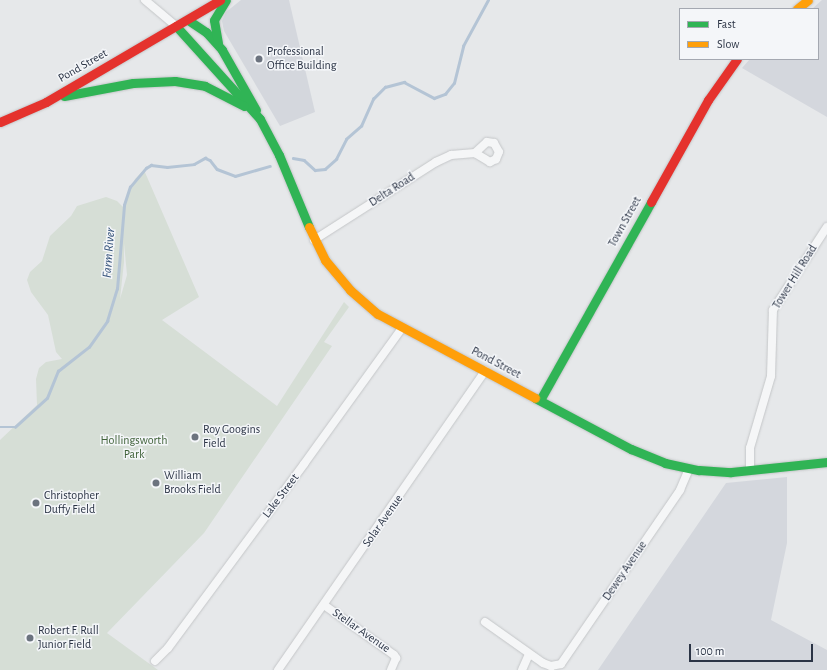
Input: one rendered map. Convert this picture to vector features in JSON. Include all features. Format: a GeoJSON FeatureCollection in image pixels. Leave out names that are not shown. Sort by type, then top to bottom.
{"type":"FeatureCollection","features":[{"type":"Feature","properties":{"kind":"main road"},"geometry":{"type":"LineString","coordinates":[[188,20],[220,0]]}},
{"type":"Feature","properties":{"kind":"main road"},"geometry":{"type":"LineString","coordinates":[[222,50],[214,24],[217,13],[226,0]]}},
{"type":"Feature","properties":{"kind":"main road"},"geometry":{"type":"LineString","coordinates":[[798,8],[808,0]]}},
{"type":"Feature","properties":{"kind":"main road","name":"Pond Street"},"geometry":{"type":"LineString","coordinates":[[0,122],[46,102],[188,20],[202,29],[222,50],[245,87],[260,120],[279,155],[314,240],[329,266],[354,295],[378,314],[640,453],[689,469],[716,472],[827,462]]}},
{"type":"Feature","properties":{"kind":"main road","name":"Pond Street"},"geometry":{"type":"LineString","coordinates":[[176,26],[193,42],[260,120]]}},
{"type":"Feature","properties":{"kind":"main road","name":"Town Street"},"geometry":{"type":"LineString","coordinates":[[540,400],[708,100],[736,60]]}},
{"type":"Feature","properties":{"kind":"main road"},"geometry":{"type":"LineString","coordinates":[[46,102],[128,83],[181,81],[199,84],[225,95],[260,120]]}},
{"type":"Feature","properties":{"kind":"street"},"geometry":{"type":"LineString","coordinates":[[145,0],[176,26]]}},
{"type":"Feature","properties":{"kind":"street","name":"Delta Road"},"geometry":{"type":"LineString","coordinates":[[314,240],[436,162],[451,155],[475,153]]}},
{"type":"Feature","properties":{"kind":"street","name":"Tower Hill Road"},"geometry":{"type":"LineString","coordinates":[[750,470],[750,448],[771,376],[773,310],[827,227]]}},
{"type":"Feature","properties":{"kind":"street","name":"Lake Street"},"geometry":{"type":"LineString","coordinates":[[156,661],[192,616],[402,328]]}},
{"type":"Feature","properties":{"kind":"street","name":"Solar Avenue"},"geometry":{"type":"LineString","coordinates":[[278,670],[486,371]]}},
{"type":"Feature","properties":{"kind":"street","name":"Dewey Avenue"},"geometry":{"type":"LineString","coordinates":[[529,654],[543,663],[555,666],[564,661],[680,490],[689,469]]}},
{"type":"Feature","properties":{"kind":"street","name":"Stellar Avenue"},"geometry":{"type":"LineString","coordinates":[[324,605],[396,658],[391,670]]}},
{"type":"Feature","properties":{"kind":"street"},"geometry":{"type":"LineString","coordinates":[[485,622],[529,654],[522,670]]}},
{"type":"Feature","properties":{"kind":"shaded area"},"geometry":{"type":"Polygon","coordinates":[[[241,0],[289,0],[315,112],[280,126],[224,31],[222,21],[226,12],[241,0]]]}},
{"type":"Feature","properties":{"kind":"shaded area"},"geometry":{"type":"Polygon","coordinates":[[[822,0],[827,0],[827,117],[742,68],[749,60],[819,60],[819,8],[813,8],[822,0]]]}},
{"type":"Feature","properties":{"kind":"shaded area"},"geometry":{"type":"Polygon","coordinates":[[[787,477],[787,543],[771,620],[827,650],[827,670],[598,670],[726,483],[787,477]]]}},
{"type":"Feature","properties":{"kind":"green space","name":"Hollingsworth Park"},"geometry":{"type":"Polygon","coordinates":[[[144,170],[199,297],[162,320],[277,406],[344,302],[349,307],[324,342],[332,346],[204,533],[107,633],[158,670],[0,670],[0,440],[37,405],[36,379],[39,368],[46,362],[62,359],[56,352],[48,315],[31,292],[27,280],[30,272],[42,261],[50,236],[71,216],[77,206],[106,197],[117,201],[123,207],[135,179],[144,170]],[[124,243],[124,262],[120,299],[127,275],[124,243]]]}},
{"type":"Feature","properties":{"kind":"waterway","name":"Farm River"},"geometry":{"type":"LineString","coordinates":[[293,158],[304,160],[315,170],[325,169],[336,159],[346,139],[361,126],[373,99],[385,87],[404,82],[434,98],[445,94],[454,83],[463,46],[488,0]]}},
{"type":"Feature","properties":{"kind":"waterway","name":"Farm River"},"geometry":{"type":"LineString","coordinates":[[0,427],[15,427],[47,398],[58,371],[89,347],[107,321],[117,289],[124,205],[130,187],[146,168],[151,165],[167,167],[194,164],[205,158],[210,160],[217,169],[235,176],[270,166]]}},
{"type":"Feature","properties":{"kind":"traffic: fast"},"geometry":{"type":"LineString","coordinates":[[218,43],[214,20],[226,0]]}},
{"type":"Feature","properties":{"kind":"traffic: fast"},"geometry":{"type":"LineString","coordinates":[[188,20],[206,32],[222,50],[256,110]]}},
{"type":"Feature","properties":{"kind":"traffic: fast"},"geometry":{"type":"LineString","coordinates":[[176,26],[260,119],[279,155],[309,227]]}},
{"type":"Feature","properties":{"kind":"traffic: fast"},"geometry":{"type":"LineString","coordinates":[[64,96],[133,83],[175,81],[205,86],[244,106]]}},
{"type":"Feature","properties":{"kind":"traffic: fast"},"geometry":{"type":"LineString","coordinates":[[540,400],[651,202]]}},
{"type":"Feature","properties":{"kind":"traffic: fast"},"geometry":{"type":"LineString","coordinates":[[535,398],[631,449],[665,463],[699,470],[731,472],[827,462]]}},
{"type":"Feature","properties":{"kind":"traffic: slow"},"geometry":{"type":"LineString","coordinates":[[798,8],[808,0]]}},
{"type":"Feature","properties":{"kind":"traffic: slow"},"geometry":{"type":"LineString","coordinates":[[309,227],[325,260],[350,290],[378,314],[535,398]]}},
{"type":"Feature","properties":{"kind":"traffic: jam"},"geometry":{"type":"LineString","coordinates":[[0,122],[46,102],[220,0]]}},
{"type":"Feature","properties":{"kind":"traffic: jam"},"geometry":{"type":"LineString","coordinates":[[651,202],[708,100],[736,60]]}},
{"type":"Feature","properties":{"kind":"place","name":"Professional Office Building"},"geometry":{"type":"Point","coordinates":[259,59]}},
{"type":"Feature","properties":{"kind":"place","name":"Roy Googins Field"},"geometry":{"type":"Point","coordinates":[195,437]}},
{"type":"Feature","properties":{"kind":"place","name":"William Brooks Field"},"geometry":{"type":"Point","coordinates":[156,483]}},
{"type":"Feature","properties":{"kind":"place","name":"Christopher Duffy Field"},"geometry":{"type":"Point","coordinates":[36,503]}},
{"type":"Feature","properties":{"kind":"place","name":"Robert F. Rull Junior Field"},"geometry":{"type":"Point","coordinates":[30,638]}}]}
